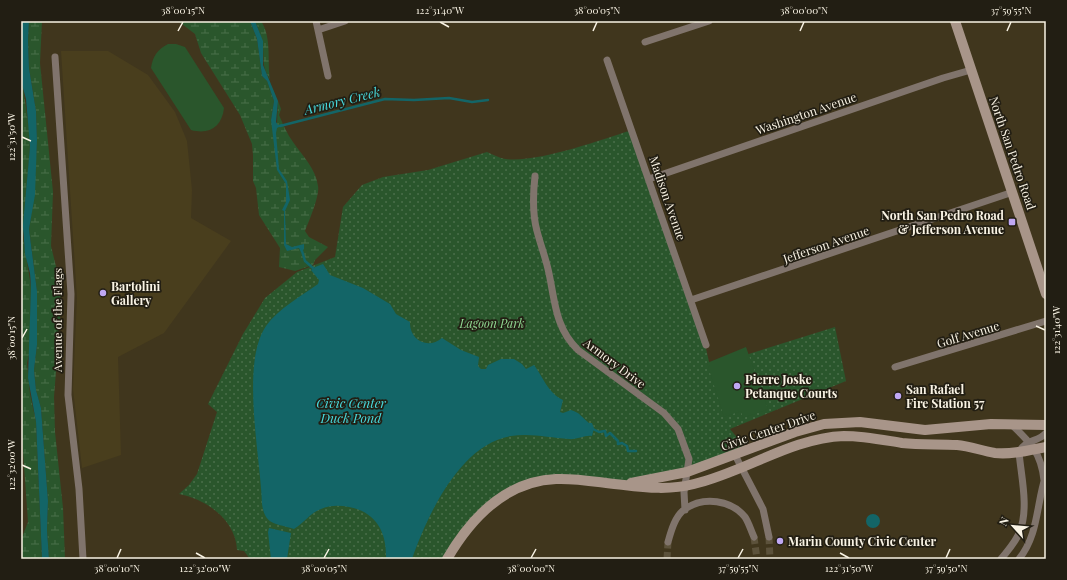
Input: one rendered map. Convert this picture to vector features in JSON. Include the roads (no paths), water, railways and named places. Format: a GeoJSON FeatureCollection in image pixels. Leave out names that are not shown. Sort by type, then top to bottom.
{"type":"FeatureCollection","features":[{"type":"Feature","properties":{"kind":"street"},"geometry":{"type":"LineString","coordinates":[[316,21],[328,76]]}},
{"type":"Feature","properties":{"kind":"street"},"geometry":{"type":"LineString","coordinates":[[318,30],[345,21]]}},
{"type":"Feature","properties":{"kind":"street"},"geometry":{"type":"LineString","coordinates":[[645,42],[709,21]]}},
{"type":"Feature","properties":{"kind":"street","name":"North San Pedro Road"},"geometry":{"type":"LineString","coordinates":[[955,21],[1046,294]]}},
{"type":"Feature","properties":{"kind":"street","name":"Avenue of the Flags"},"geometry":{"type":"LineString","coordinates":[[55,57],[71,294],[68,395],[80,496],[84,559]]}},
{"type":"Feature","properties":{"kind":"street","name":"Madison Avenue"},"geometry":{"type":"LineString","coordinates":[[607,60],[706,345]]}},
{"type":"Feature","properties":{"kind":"street","name":"Washington Avenue"},"geometry":{"type":"LineString","coordinates":[[649,179],[928,83],[971,70]]}},
{"type":"Feature","properties":{"kind":"street","name":"Armory Drive"},"geometry":{"type":"LineString","coordinates":[[535,176],[533,204],[535,222],[548,268],[556,315],[563,332],[572,344],[582,353],[672,420],[681,434],[689,456],[684,486],[685,510]]}},
{"type":"Feature","properties":{"kind":"street","name":"Jefferson Avenue"},"geometry":{"type":"LineString","coordinates":[[691,300],[1013,192]]}},
{"type":"Feature","properties":{"kind":"street","name":"Golf Avenue"},"geometry":{"type":"LineString","coordinates":[[895,367],[1046,321]]}},
{"type":"Feature","properties":{"kind":"street","name":"Civic Center Drive"},"geometry":{"type":"LineString","coordinates":[[622,485],[687,472],[800,430],[833,423],[860,422],[925,430],[991,424],[1046,425]]}},
{"type":"Feature","properties":{"kind":"street"},"geometry":{"type":"LineString","coordinates":[[1012,424],[1036,449],[1045,478],[1034,533],[1028,547],[1019,559]]}},
{"type":"Feature","properties":{"kind":"street"},"geometry":{"type":"LineString","coordinates":[[1001,559],[1015,540],[1023,521],[1024,502],[1019,452],[1023,444],[1042,437],[1046,433]]}},
{"type":"Feature","properties":{"kind":"street","name":"Civic Center Drive"},"geometry":{"type":"LineString","coordinates":[[447,559],[463,534],[485,510],[501,496],[518,487],[538,481],[556,479],[661,488],[684,486],[703,482],[808,443],[843,436],[912,444],[965,446],[997,453],[1019,452],[1046,447]]}},
{"type":"Feature","properties":{"kind":"street"},"geometry":{"type":"LineString","coordinates":[[735,455],[763,509],[769,537]]}},
{"type":"Feature","properties":{"kind":"street"},"geometry":{"type":"LineString","coordinates":[[668,542],[672,528],[685,510],[700,503],[725,503],[737,509],[746,518],[754,538]]}},
{"type":"Feature","properties":{"kind":"water"},"geometry":{"type":"Polygon","coordinates":[[[22,21],[29,21],[29,68],[36,111],[37,140],[35,195],[29,229],[37,291],[37,345],[34,370],[36,390],[41,408],[48,501],[47,530],[49,559],[42,559],[36,422],[28,378],[31,287],[30,273],[25,254],[23,226],[30,146],[26,99],[21,81],[22,21]]]}},
{"type":"Feature","properties":{"kind":"water"},"geometry":{"type":"Polygon","coordinates":[[[250,21],[255,21],[263,41],[263,65],[278,101],[276,122],[278,125],[283,125],[277,128],[276,133],[279,169],[287,181],[290,200],[285,211],[286,244],[292,247],[304,244],[304,249],[301,252],[299,248],[287,251],[284,245],[284,211],[282,210],[286,202],[286,184],[277,170],[271,120],[274,101],[267,81],[262,76],[257,39],[250,21]]]}},
{"type":"Feature","properties":{"kind":"water","name":"Civic Center Duck Pond"},"geometry":{"type":"Polygon","coordinates":[[[323,264],[330,275],[363,288],[390,304],[396,314],[410,322],[413,334],[420,341],[431,343],[442,338],[461,350],[479,357],[478,366],[481,369],[486,369],[488,365],[501,359],[514,359],[522,364],[526,369],[534,365],[553,393],[563,400],[560,412],[563,413],[571,410],[574,411],[589,423],[592,423],[594,428],[592,436],[572,439],[533,435],[511,436],[493,442],[476,453],[461,467],[436,503],[412,559],[386,559],[384,540],[378,525],[366,513],[349,507],[335,506],[321,509],[313,513],[294,529],[272,522],[263,511],[262,504],[254,412],[254,363],[258,343],[266,326],[283,308],[318,284],[319,280],[311,270],[323,264]]]}},
{"type":"Feature","properties":{"kind":"water"},"geometry":{"type":"Polygon","coordinates":[[[870,514],[876,514],[880,518],[880,524],[876,528],[870,528],[866,524],[866,518],[870,514]]]}},
{"type":"Feature","properties":{"kind":"water"},"geometry":{"type":"Polygon","coordinates":[[[269,528],[291,533],[287,559],[271,559],[268,532],[269,528]]]}},
{"type":"Feature","properties":{"kind":"waterway","name":"Armory Creek"},"geometry":{"type":"LineString","coordinates":[[280,126],[385,99],[414,100],[449,98],[472,102],[488,100]]}},
{"type":"Feature","properties":{"kind":"waterway"},"geometry":{"type":"LineString","coordinates":[[302,251],[305,261],[313,268]]}},
{"type":"Feature","properties":{"kind":"waterway"},"geometry":{"type":"LineString","coordinates":[[593,429],[599,432],[605,431],[606,436],[610,433],[618,441],[618,444],[622,443],[627,446],[628,451],[636,451]]}},
{"type":"Feature","properties":{"kind":"tunnel"},"geometry":{"type":"LineString","coordinates":[[754,537],[757,559]]}},
{"type":"Feature","properties":{"kind":"tunnel"},"geometry":{"type":"LineString","coordinates":[[769,537],[770,559]]}},
{"type":"Feature","properties":{"kind":"tunnel"},"geometry":{"type":"LineString","coordinates":[[667,559],[668,542]]}},
{"type":"Feature","properties":{"kind":"place","name":"North San Pedro Road & Jefferson Avenue"},"geometry":{"type":"Point","coordinates":[1012,222]}},
{"type":"Feature","properties":{"kind":"place","name":"Bartolini Gallery"},"geometry":{"type":"Point","coordinates":[103,293]}},
{"type":"Feature","properties":{"kind":"place","name":"Pierre Joske Petanque Courts"},"geometry":{"type":"Point","coordinates":[737,386]}},
{"type":"Feature","properties":{"kind":"place","name":"San Rafael Fire Station 57"},"geometry":{"type":"Point","coordinates":[898,396]}},
{"type":"Feature","properties":{"kind":"place","name":"Marin County Civic Center"},"geometry":{"type":"Point","coordinates":[780,541]}},
{"type":"Feature","properties":{"kind":"park label","name":"Lagoon Park"},"geometry":{"type":"Point","coordinates":[492,323]}}]}
